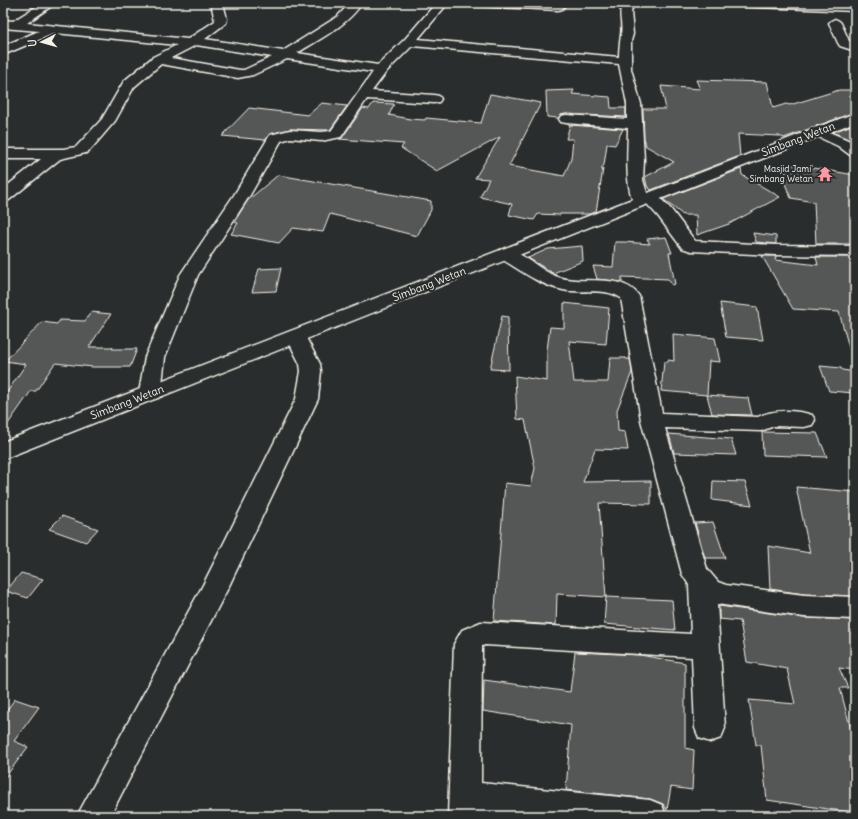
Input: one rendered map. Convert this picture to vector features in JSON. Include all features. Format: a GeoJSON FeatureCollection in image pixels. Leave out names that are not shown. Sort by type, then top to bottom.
{"type":"FeatureCollection","features":[{"type":"Feature","properties":{"kind":"street"},"geometry":{"type":"LineString","coordinates":[[15,25],[50,3]]}},
{"type":"Feature","properties":{"kind":"street"},"geometry":{"type":"LineString","coordinates":[[3,154],[75,153],[86,146],[108,121],[127,86],[158,60],[193,42],[220,23],[221,19],[217,3]]}},
{"type":"Feature","properties":{"kind":"street"},"geometry":{"type":"LineString","coordinates":[[158,60],[245,74],[285,55],[342,19],[355,8],[356,3]]}},
{"type":"Feature","properties":{"kind":"street"},"geometry":{"type":"LineString","coordinates":[[150,393],[155,357],[189,275],[242,195],[275,138],[289,134],[329,136],[336,134],[382,68],[409,42],[442,3]]}},
{"type":"Feature","properties":{"kind":"street"},"geometry":{"type":"LineString","coordinates":[[476,3],[558,7]]}},
{"type":"Feature","properties":{"kind":"street"},"geometry":{"type":"LineString","coordinates":[[628,3],[625,12],[627,34],[625,41],[625,69],[634,104],[636,160],[635,180],[645,199],[660,208],[691,246],[776,250],[855,251]]}},
{"type":"Feature","properties":{"kind":"street"},"geometry":{"type":"LineString","coordinates":[[733,3],[855,8]]}},
{"type":"Feature","properties":{"kind":"street"},"geometry":{"type":"LineString","coordinates":[[834,23],[844,43],[855,47]]}},
{"type":"Feature","properties":{"kind":"street"},"geometry":{"type":"LineString","coordinates":[[3,24],[193,42],[373,69],[382,68]]}},
{"type":"Feature","properties":{"kind":"street"},"geometry":{"type":"LineString","coordinates":[[3,51],[54,29]]}},
{"type":"Feature","properties":{"kind":"street"},"geometry":{"type":"LineString","coordinates":[[409,42],[589,59],[626,61]]}},
{"type":"Feature","properties":{"kind":"street"},"geometry":{"type":"LineString","coordinates":[[363,96],[434,99]]}},
{"type":"Feature","properties":{"kind":"street","name":"Simbang Wetan"},"geometry":{"type":"LineString","coordinates":[[3,451],[855,117]]}},
{"type":"Feature","properties":{"kind":"street"},"geometry":{"type":"LineString","coordinates":[[566,119],[635,124]]}},
{"type":"Feature","properties":{"kind":"street"},"geometry":{"type":"LineString","coordinates":[[817,131],[843,143],[855,152]]}},
{"type":"Feature","properties":{"kind":"street"},"geometry":{"type":"LineString","coordinates":[[3,197],[56,154]]}},
{"type":"Feature","properties":{"kind":"street"},"geometry":{"type":"LineString","coordinates":[[506,254],[554,282],[564,285],[618,288],[630,296],[652,420],[695,574],[702,583],[709,589],[722,595],[793,605],[855,608]]}},
{"type":"Feature","properties":{"kind":"street"},"geometry":{"type":"LineString","coordinates":[[93,816],[215,588],[307,399],[311,371],[310,364],[296,336]]}},
{"type":"Feature","properties":{"kind":"street"},"geometry":{"type":"LineString","coordinates":[[652,420],[761,424],[771,419],[804,420]]}},
{"type":"Feature","properties":{"kind":"street"},"geometry":{"type":"LineString","coordinates":[[702,583],[710,728]]}},
{"type":"Feature","properties":{"kind":"street"},"geometry":{"type":"LineString","coordinates":[[650,816],[464,807],[468,644],[472,638],[481,633],[705,646]]}},
{"type":"Feature","properties":{"kind":"building"},"geometry":{"type":"Polygon","coordinates":[[[696,80],[767,82],[773,108],[786,104],[790,105],[839,90],[855,90],[855,112],[784,138],[779,136],[738,134],[740,156],[651,190],[647,186],[645,177],[674,162],[646,146],[644,138],[643,109],[666,109],[661,86],[700,89],[696,80]]]}},
{"type":"Feature","properties":{"kind":"building"},"geometry":{"type":"Polygon","coordinates":[[[574,90],[572,94],[610,97],[611,108],[626,108],[626,117],[566,114],[561,115],[558,118],[547,117],[546,91],[574,90]]]}},
{"type":"Feature","properties":{"kind":"building"},"geometry":{"type":"Polygon","coordinates":[[[490,94],[541,103],[509,166],[564,176],[571,159],[573,139],[566,139],[570,125],[623,129],[615,145],[607,144],[604,165],[601,169],[603,169],[596,212],[589,214],[560,215],[538,214],[534,220],[509,215],[512,204],[480,197],[489,179],[475,178],[500,137],[437,171],[401,148],[404,144],[339,139],[342,138],[363,108],[369,109],[373,103],[394,104],[389,115],[410,119],[425,120],[426,118],[481,123],[490,94]]]}},
{"type":"Feature","properties":{"kind":"building"},"geometry":{"type":"Polygon","coordinates":[[[322,103],[347,106],[330,130],[290,129],[270,134],[266,140],[222,136],[249,108],[308,115],[322,103]]]}},
{"type":"Feature","properties":{"kind":"building"},"geometry":{"type":"Polygon","coordinates":[[[855,124],[855,143],[833,132],[855,124]]]}},
{"type":"Feature","properties":{"kind":"building"},"geometry":{"type":"Polygon","coordinates":[[[789,164],[855,175],[855,244],[816,244],[814,202],[791,198],[783,179],[789,164]]]}},
{"type":"Feature","properties":{"kind":"building"},"geometry":{"type":"Polygon","coordinates":[[[741,169],[742,175],[780,197],[729,224],[697,235],[696,215],[683,215],[663,199],[741,169]]]}},
{"type":"Feature","properties":{"kind":"building"},"geometry":{"type":"Polygon","coordinates":[[[278,175],[431,201],[431,210],[417,236],[330,214],[323,232],[293,228],[279,243],[231,234],[238,223],[234,222],[248,200],[278,175]]]}},
{"type":"Feature","properties":{"kind":"building"},"geometry":{"type":"Polygon","coordinates":[[[753,233],[776,236],[776,244],[756,242],[753,233]]]}},
{"type":"Feature","properties":{"kind":"building"},"geometry":{"type":"Polygon","coordinates":[[[666,237],[672,253],[669,253],[675,284],[672,285],[668,279],[622,277],[622,282],[597,279],[593,266],[613,267],[615,242],[650,244],[647,239],[666,237]]]}},
{"type":"Feature","properties":{"kind":"building"},"geometry":{"type":"Polygon","coordinates":[[[582,246],[583,261],[553,273],[528,258],[548,249],[582,246]]]}},
{"type":"Feature","properties":{"kind":"building"},"geometry":{"type":"Polygon","coordinates":[[[762,256],[776,256],[775,260],[818,265],[816,257],[855,257],[855,350],[850,351],[839,312],[793,309],[762,256]]]}},
{"type":"Feature","properties":{"kind":"building"},"geometry":{"type":"Polygon","coordinates":[[[281,268],[276,291],[252,292],[259,269],[281,268]]]}},
{"type":"Feature","properties":{"kind":"building"},"geometry":{"type":"Polygon","coordinates":[[[564,303],[609,308],[606,344],[569,341],[574,382],[608,382],[610,358],[630,359],[632,372],[617,410],[618,431],[625,432],[628,450],[595,449],[583,482],[651,481],[651,504],[599,503],[606,597],[557,594],[556,625],[494,621],[505,483],[531,486],[535,468],[525,420],[517,419],[515,376],[547,381],[547,350],[550,327],[564,328],[564,303]]]}},
{"type":"Feature","properties":{"kind":"building"},"geometry":{"type":"Polygon","coordinates":[[[720,303],[757,307],[763,340],[726,337],[720,303]]]}},
{"type":"Feature","properties":{"kind":"building"},"geometry":{"type":"Polygon","coordinates":[[[91,312],[111,314],[89,347],[137,349],[130,367],[93,367],[55,363],[36,391],[31,391],[3,431],[3,398],[26,364],[5,361],[42,322],[57,324],[60,320],[85,321],[91,312]]]}},
{"type":"Feature","properties":{"kind":"building"},"geometry":{"type":"Polygon","coordinates":[[[502,316],[508,317],[509,370],[490,369],[502,316]]]}},
{"type":"Feature","properties":{"kind":"building"},"geometry":{"type":"Polygon","coordinates":[[[673,334],[715,338],[720,362],[709,361],[707,395],[661,391],[664,362],[668,362],[668,360],[674,361],[673,334]]]}},
{"type":"Feature","properties":{"kind":"building"},"geometry":{"type":"Polygon","coordinates":[[[820,366],[841,368],[842,370],[855,372],[855,393],[829,391],[820,366]]]}},
{"type":"Feature","properties":{"kind":"building"},"geometry":{"type":"Polygon","coordinates":[[[707,395],[748,398],[752,415],[712,414],[707,395]]]}},
{"type":"Feature","properties":{"kind":"building"},"geometry":{"type":"Polygon","coordinates":[[[762,432],[817,433],[827,457],[763,455],[762,432]]]}},
{"type":"Feature","properties":{"kind":"building"},"geometry":{"type":"Polygon","coordinates":[[[669,434],[731,439],[736,455],[674,453],[669,434]]]}},
{"type":"Feature","properties":{"kind":"building"},"geometry":{"type":"Polygon","coordinates":[[[713,481],[745,482],[752,505],[712,500],[713,481]]]}},
{"type":"Feature","properties":{"kind":"building"},"geometry":{"type":"Polygon","coordinates":[[[796,487],[855,492],[855,596],[804,594],[770,589],[768,546],[810,553],[796,487]]]}},
{"type":"Feature","properties":{"kind":"building"},"geometry":{"type":"Polygon","coordinates":[[[62,516],[98,529],[86,542],[49,529],[62,516]]]}},
{"type":"Feature","properties":{"kind":"building"},"geometry":{"type":"Polygon","coordinates":[[[713,522],[725,558],[705,558],[695,523],[713,522]]]}},
{"type":"Feature","properties":{"kind":"building"},"geometry":{"type":"Polygon","coordinates":[[[21,573],[43,579],[28,598],[6,591],[21,573]]]}},
{"type":"Feature","properties":{"kind":"building"},"geometry":{"type":"Polygon","coordinates":[[[606,597],[672,600],[675,630],[604,624],[606,597]]]}},
{"type":"Feature","properties":{"kind":"building"},"geometry":{"type":"Polygon","coordinates":[[[719,606],[804,618],[855,620],[855,670],[839,668],[848,688],[840,688],[855,745],[855,813],[767,800],[761,745],[756,745],[749,700],[795,704],[787,669],[747,662],[740,621],[719,619],[719,606]]]}},
{"type":"Feature","properties":{"kind":"building"},"geometry":{"type":"Polygon","coordinates":[[[575,652],[640,655],[685,663],[685,748],[694,750],[692,790],[671,787],[667,810],[663,804],[650,799],[566,790],[571,725],[483,711],[484,680],[570,692],[575,652]]]}},
{"type":"Feature","properties":{"kind":"building"},"geometry":{"type":"Polygon","coordinates":[[[15,699],[39,707],[14,741],[28,747],[3,780],[3,715],[15,699]]]}},
{"type":"Feature","properties":{"kind":"place","name":"Masjid Jami' Simbang Wetan"},"geometry":{"type":"Point","coordinates":[825,174]}}]}
